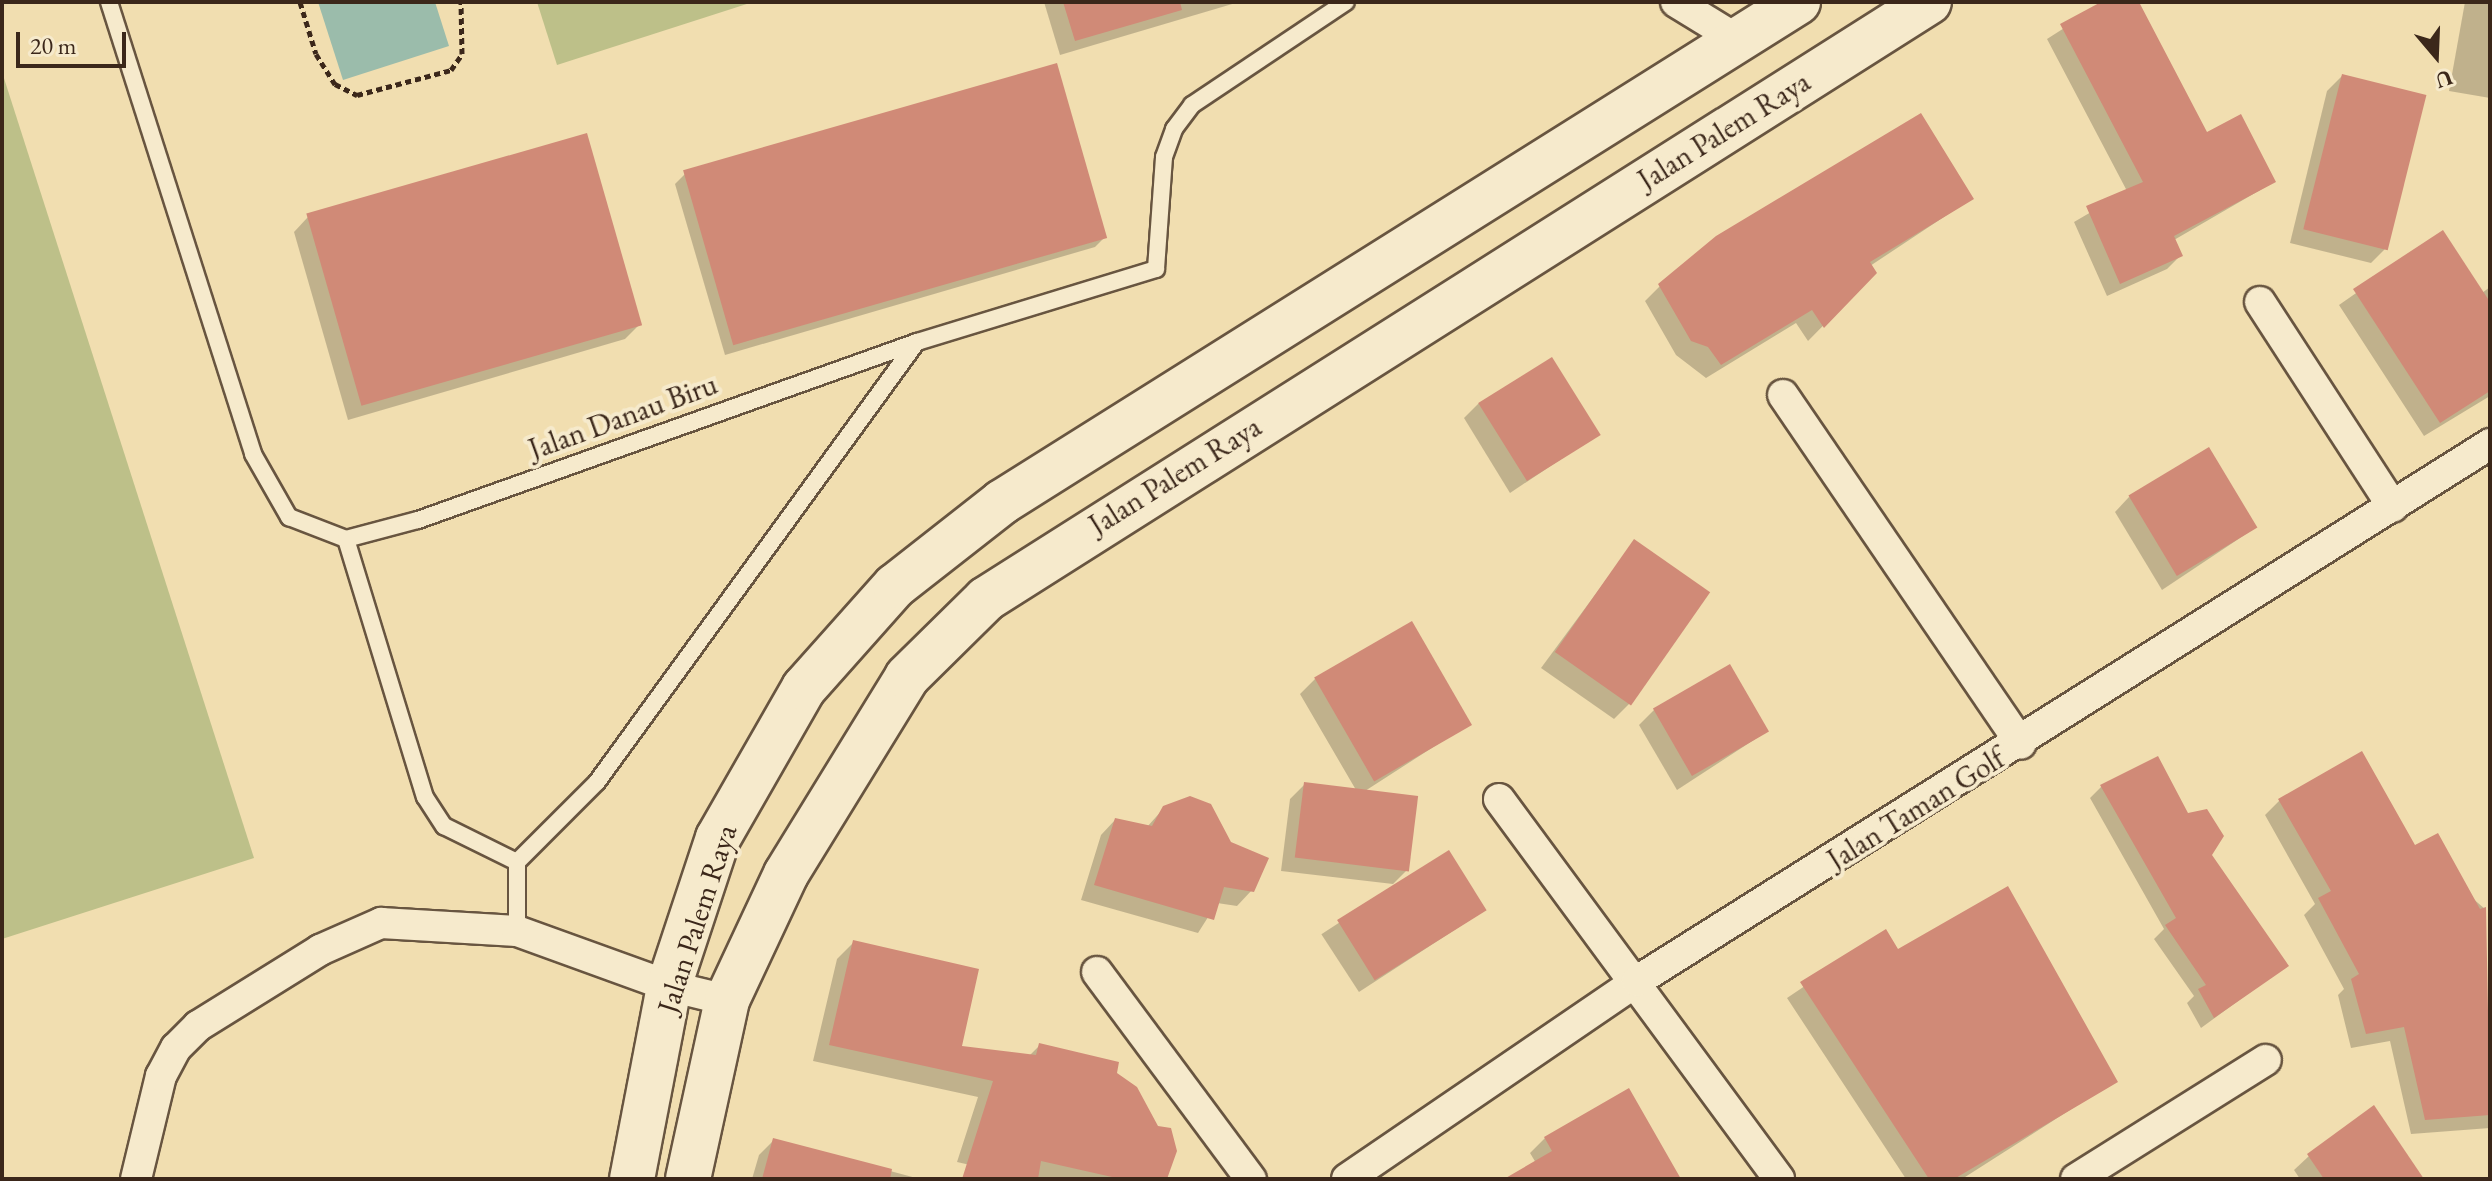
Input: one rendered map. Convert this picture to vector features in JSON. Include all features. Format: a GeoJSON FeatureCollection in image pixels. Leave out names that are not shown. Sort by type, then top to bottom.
{"type":"FeatureCollection","features":[{"type":"Feature","properties":{"kind":"street"},"geometry":{"type":"LineString","coordinates":[[1676,2],[1738,40]]}},
{"type":"Feature","properties":{"kind":"street","name":"Jalan Palem Raya"},"geometry":{"type":"LineString","coordinates":[[632,1179],[669,986],[718,838],[804,688],[895,586],[1002,502],[1798,2]]}},
{"type":"Feature","properties":{"kind":"street","name":"Jalan Palem Raya"},"geometry":{"type":"LineString","coordinates":[[688,1179],[727,1000],[832,789],[907,677],[986,599],[1929,2]]}},
{"type":"Feature","properties":{"kind":"street"},"geometry":{"type":"LineString","coordinates":[[2260,302],[2393,507]]}},
{"type":"Feature","properties":{"kind":"street"},"geometry":{"type":"LineString","coordinates":[[1783,395],[2021,744]]}},
{"type":"Feature","properties":{"kind":"street","name":"Jalan Taman Golf"},"geometry":{"type":"LineString","coordinates":[[1347,1179],[1637,981],[2021,744],[2490,444]]}},
{"type":"Feature","properties":{"kind":"street"},"geometry":{"type":"LineString","coordinates":[[1499,799],[1637,981],[1779,1179]]}},
{"type":"Feature","properties":{"kind":"street"},"geometry":{"type":"LineString","coordinates":[[136,1179],[161,1076],[198,1026],[320,950],[381,923],[517,931],[669,986],[727,1000]]}},
{"type":"Feature","properties":{"kind":"street"},"geometry":{"type":"LineString","coordinates":[[1097,972],[1251,1179]]}},
{"type":"Feature","properties":{"kind":"street"},"geometry":{"type":"LineString","coordinates":[[2076,1179],[2266,1060]]}},
{"type":"Feature","properties":{"kind":"lane"},"geometry":{"type":"LineString","coordinates":[[109,2],[253,454],[289,517],[346,539],[425,797],[444,826],[517,862]]}},
{"type":"Feature","properties":{"kind":"lane","name":"Jalan Danau Biru"},"geometry":{"type":"LineString","coordinates":[[346,539],[418,520],[917,342],[1156,269],[1164,157],[1174,129],[1192,105],[1346,2]]}},
{"type":"Feature","properties":{"kind":"lane"},"geometry":{"type":"LineString","coordinates":[[517,931],[517,862],[597,782],[917,342]]}},
{"type":"Feature","properties":{"kind":"path"},"geometry":{"type":"LineString","coordinates":[[300,2],[316,54],[335,84],[357,95],[451,70],[462,54],[461,2]]}},
{"type":"Feature","properties":{"kind":"green space"},"geometry":{"type":"Polygon","coordinates":[[[537,2],[753,2],[557,65],[537,2]]]}},
{"type":"Feature","properties":{"kind":"green space"},"geometry":{"type":"Polygon","coordinates":[[[2,72],[254,858],[2,939],[2,72]]]}},
{"type":"Feature","properties":{"kind":"shaded area"},"geometry":{"type":"Polygon","coordinates":[[[318,2],[435,2],[449,46],[343,80],[318,2]]]}},
{"type":"Feature","properties":{"kind":"building"},"geometry":{"type":"Polygon","coordinates":[[[1063,2],[1180,2],[1182,10],[1075,41],[1063,2]]]}},
{"type":"Feature","properties":{"kind":"building"},"geometry":{"type":"Polygon","coordinates":[[[2101,2],[2139,2],[2207,132],[2241,114],[2276,182],[2174,236],[2183,256],[2120,284],[2086,206],[2143,182],[2060,24],[2101,2]]]}},
{"type":"Feature","properties":{"kind":"building"},"geometry":{"type":"Polygon","coordinates":[[[1057,63],[1107,238],[733,345],[683,170],[1057,63]]]}},
{"type":"Feature","properties":{"kind":"building"},"geometry":{"type":"Polygon","coordinates":[[[2342,74],[2426,95],[2388,250],[2303,229],[2342,74]]]}},
{"type":"Feature","properties":{"kind":"building"},"geometry":{"type":"Polygon","coordinates":[[[1921,113],[1974,199],[1870,262],[1877,273],[1824,328],[1812,310],[1721,365],[1708,347],[1691,341],[1658,284],[1716,236],[1921,113]]]}},
{"type":"Feature","properties":{"kind":"building"},"geometry":{"type":"Polygon","coordinates":[[[587,133],[642,325],[361,406],[306,213],[587,133]]]}},
{"type":"Feature","properties":{"kind":"building"},"geometry":{"type":"Polygon","coordinates":[[[2443,230],[2490,302],[2490,391],[2440,423],[2353,289],[2443,230]]]}},
{"type":"Feature","properties":{"kind":"building"},"geometry":{"type":"Polygon","coordinates":[[[1552,357],[1601,435],[1527,481],[1478,403],[1552,357]]]}},
{"type":"Feature","properties":{"kind":"building"},"geometry":{"type":"Polygon","coordinates":[[[2209,447],[2257,528],[2177,576],[2128,495],[2209,447]]]}},
{"type":"Feature","properties":{"kind":"building"},"geometry":{"type":"Polygon","coordinates":[[[1634,539],[1710,592],[1631,705],[1555,652],[1634,539]]]}},
{"type":"Feature","properties":{"kind":"building"},"geometry":{"type":"Polygon","coordinates":[[[1412,621],[1472,725],[1374,781],[1314,678],[1412,621]]]}},
{"type":"Feature","properties":{"kind":"building"},"geometry":{"type":"Polygon","coordinates":[[[1730,664],[1769,732],[1692,776],[1653,708],[1730,664]]]}},
{"type":"Feature","properties":{"kind":"building"},"geometry":{"type":"Polygon","coordinates":[[[2362,751],[2415,845],[2438,833],[2480,909],[2486,907],[2490,1115],[2425,1120],[2404,1027],[2366,1034],[2351,979],[2359,974],[2318,898],[2331,891],[2278,799],[2362,751]]]}},
{"type":"Feature","properties":{"kind":"building"},"geometry":{"type":"Polygon","coordinates":[[[2158,756],[2188,813],[2207,809],[2224,836],[2212,855],[2289,966],[2214,1018],[2198,989],[2206,985],[2165,925],[2176,918],[2100,785],[2158,756]]]}},
{"type":"Feature","properties":{"kind":"building"},"geometry":{"type":"Polygon","coordinates":[[[1304,782],[1418,796],[1409,871],[1295,857],[1304,782]]]}},
{"type":"Feature","properties":{"kind":"building"},"geometry":{"type":"Polygon","coordinates":[[[1190,796],[1211,804],[1231,842],[1269,858],[1254,892],[1224,887],[1214,920],[1094,885],[1115,818],[1152,826],[1163,806],[1190,796]]]}},
{"type":"Feature","properties":{"kind":"building"},"geometry":{"type":"Polygon","coordinates":[[[1449,850],[1487,910],[1375,980],[1337,920],[1449,850]]]}},
{"type":"Feature","properties":{"kind":"building"},"geometry":{"type":"Polygon","coordinates":[[[2008,886],[2118,1082],[1954,1179],[1929,1179],[1800,982],[1886,929],[1898,949],[2008,886]]]}},
{"type":"Feature","properties":{"kind":"building"},"geometry":{"type":"Polygon","coordinates":[[[853,940],[979,969],[962,1046],[1036,1055],[1039,1043],[1119,1062],[1117,1073],[1137,1087],[1158,1126],[1171,1128],[1177,1151],[1167,1179],[1121,1179],[1041,1161],[1038,1179],[962,1179],[993,1081],[829,1045],[853,940]]]}},
{"type":"Feature","properties":{"kind":"building"},"geometry":{"type":"Polygon","coordinates":[[[1629,1088],[1681,1179],[1504,1179],[1552,1151],[1544,1137],[1629,1088]]]}},
{"type":"Feature","properties":{"kind":"building"},"geometry":{"type":"Polygon","coordinates":[[[2374,1105],[2424,1179],[2324,1179],[2307,1154],[2374,1105]]]}},
{"type":"Feature","properties":{"kind":"building"},"geometry":{"type":"Polygon","coordinates":[[[773,1138],[892,1169],[890,1179],[762,1179],[773,1138]]]}}]}
